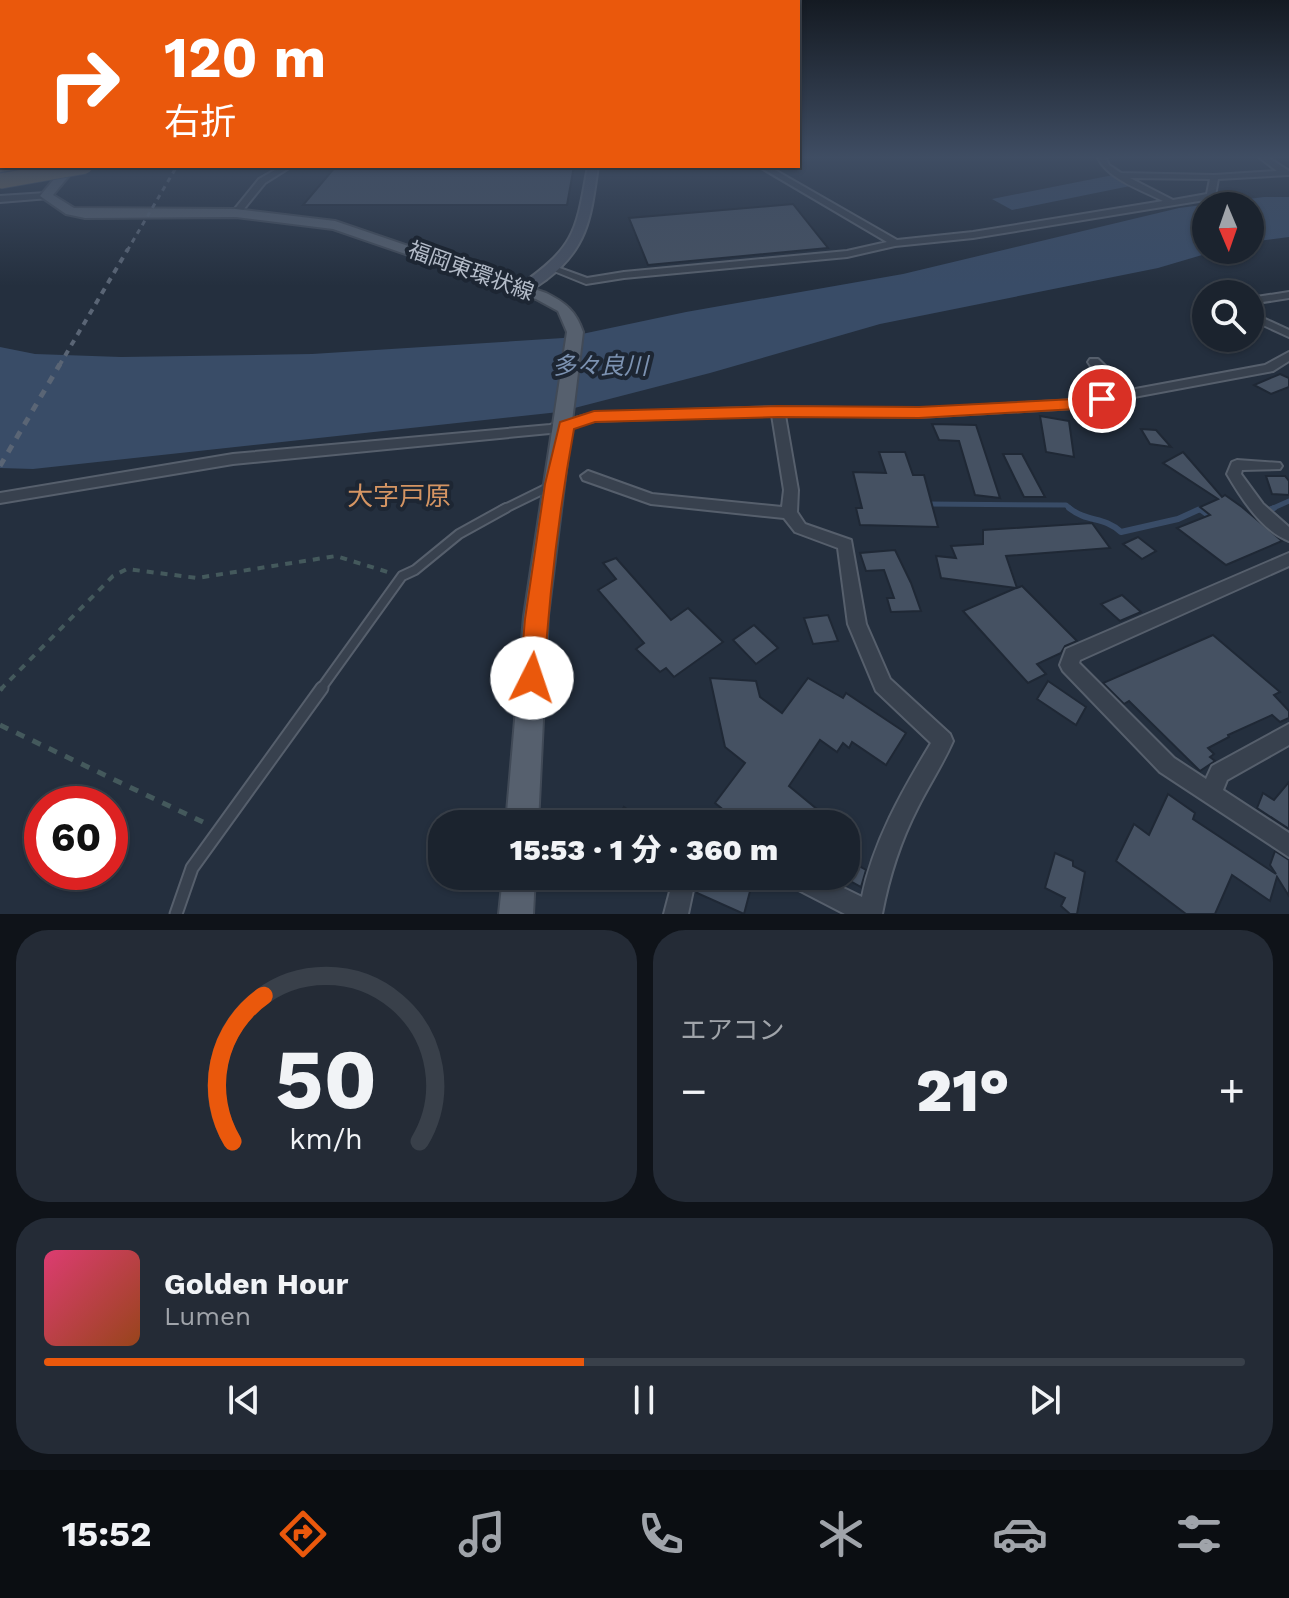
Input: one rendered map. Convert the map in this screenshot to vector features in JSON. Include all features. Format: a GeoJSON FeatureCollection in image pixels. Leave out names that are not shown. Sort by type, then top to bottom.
{"type":"FeatureCollection","features":[{"type":"Feature","properties":{"kind":"main road","name":"福岡東環状線"},"geometry":{"type":"LineString","coordinates":[[53,201],[70,211],[85,214],[236,213],[335,225],[524,289],[563,308],[575,332],[567,421],[554,484],[536,619],[523,810]]}},
{"type":"Feature","properties":{"kind":"main road"},"geometry":{"type":"LineString","coordinates":[[516,914],[518,890]]}},
{"type":"Feature","properties":{"kind":"street"},"geometry":{"type":"LineString","coordinates":[[236,213],[246,201]]}},
{"type":"Feature","properties":{"kind":"street"},"geometry":{"type":"LineString","coordinates":[[524,289],[554,269],[577,243],[586,201]]}},
{"type":"Feature","properties":{"kind":"street"},"geometry":{"type":"LineString","coordinates":[[822,201],[895,243]]}},
{"type":"Feature","properties":{"kind":"street"},"geometry":{"type":"LineString","coordinates":[[554,269],[586,281],[847,254],[895,243],[973,235],[1180,201]]}},
{"type":"Feature","properties":{"kind":"street"},"geometry":{"type":"LineString","coordinates":[[1264,299],[1289,295]]}},
{"type":"Feature","properties":{"kind":"street"},"geometry":{"type":"LineString","coordinates":[[1264,322],[1289,334]]}},
{"type":"Feature","properties":{"kind":"street"},"geometry":{"type":"LineString","coordinates":[[0,498],[233,459],[594,417],[778,411],[919,413],[1075,404],[1269,368],[1289,356]]}},
{"type":"Feature","properties":{"kind":"street"},"geometry":{"type":"LineString","coordinates":[[1094,362],[1128,395]]}},
{"type":"Feature","properties":{"kind":"street"},"geometry":{"type":"LineString","coordinates":[[778,411],[791,490],[789,513],[800,528],[845,544],[857,624],[883,685],[943,741],[908,799],[874,887],[870,914],[823,890]]}},
{"type":"Feature","properties":{"kind":"street"},"geometry":{"type":"LineString","coordinates":[[1275,466],[1237,465],[1234,474],[1243,490],[1268,519],[1289,535]]}},
{"type":"Feature","properties":{"kind":"street"},"geometry":{"type":"LineString","coordinates":[[588,476],[651,499],[789,513]]}},
{"type":"Feature","properties":{"kind":"street"},"geometry":{"type":"LineString","coordinates":[[1289,559],[1072,655],[1069,665],[1167,765],[1289,846]]}},
{"type":"Feature","properties":{"kind":"street"},"geometry":{"type":"LineString","coordinates":[[1211,795],[1219,773],[1289,734]]}},
{"type":"Feature","properties":{"kind":"street"},"geometry":{"type":"LineString","coordinates":[[676,914],[682,890]]}},
{"type":"Feature","properties":{"kind":"lane"},"geometry":{"type":"LineString","coordinates":[[176,914],[192,868],[402,576],[413,573],[446,543],[483,519],[554,484]]}},
{"type":"Feature","properties":{"kind":"path"},"geometry":{"type":"LineString","coordinates":[[0,690],[113,576],[127,569],[197,578],[336,556],[402,576]]}},
{"type":"Feature","properties":{"kind":"path"},"geometry":{"type":"LineString","coordinates":[[0,725],[220,830]]}},
{"type":"Feature","properties":{"kind":"water"},"geometry":{"type":"Polygon","coordinates":[[[995,201],[1058,201],[1012,210],[995,201]]]}},
{"type":"Feature","properties":{"kind":"water"},"geometry":{"type":"Polygon","coordinates":[[[1264,201],[1289,201],[1289,237],[1264,240],[1264,201]]]}},
{"type":"Feature","properties":{"kind":"water","name":"多々良川"},"geometry":{"type":"Polygon","coordinates":[[[1192,206],[1192,258],[1158,268],[880,324],[559,412],[33,469],[0,468],[0,347],[35,354],[121,357],[312,354],[563,338],[686,312],[903,274],[1192,206]]]}},
{"type":"Feature","properties":{"kind":"building"},"geometry":{"type":"Polygon","coordinates":[[[307,201],[568,201],[567,205],[303,205],[307,201]]]}},
{"type":"Feature","properties":{"kind":"building"},"geometry":{"type":"Polygon","coordinates":[[[793,204],[828,248],[648,265],[629,218],[793,204]]]}},
{"type":"Feature","properties":{"kind":"building"},"geometry":{"type":"Polygon","coordinates":[[[1280,374],[1289,378],[1289,387],[1271,394],[1254,385],[1280,374]]]}},
{"type":"Feature","properties":{"kind":"building"},"geometry":{"type":"Polygon","coordinates":[[[1040,416],[1069,421],[1074,457],[1046,452],[1040,416]]]}},
{"type":"Feature","properties":{"kind":"building"},"geometry":{"type":"Polygon","coordinates":[[[932,424],[976,425],[1000,498],[975,495],[959,441],[939,440],[932,424]]]}},
{"type":"Feature","properties":{"kind":"building"},"geometry":{"type":"Polygon","coordinates":[[[1141,429],[1156,430],[1171,447],[1150,444],[1141,429]]]}},
{"type":"Feature","properties":{"kind":"building"},"geometry":{"type":"Polygon","coordinates":[[[879,452],[905,452],[913,475],[924,475],[938,527],[860,525],[856,508],[862,508],[853,472],[886,473],[879,452]]]}},
{"type":"Feature","properties":{"kind":"building"},"geometry":{"type":"Polygon","coordinates":[[[1183,452],[1222,497],[1225,495],[1242,507],[1282,541],[1226,565],[1177,528],[1210,515],[1200,507],[1218,499],[1163,463],[1183,452]]]}},
{"type":"Feature","properties":{"kind":"building"},"geometry":{"type":"Polygon","coordinates":[[[1003,454],[1022,454],[1045,497],[1024,497],[1003,454]]]}},
{"type":"Feature","properties":{"kind":"building"},"geometry":{"type":"Polygon","coordinates":[[[1266,476],[1285,476],[1289,481],[1289,495],[1272,494],[1266,476]]]}},
{"type":"Feature","properties":{"kind":"building"},"geometry":{"type":"Polygon","coordinates":[[[1092,523],[1110,548],[1006,556],[1017,588],[1022,586],[1077,641],[1065,646],[1061,653],[1037,664],[1046,674],[1028,683],[963,611],[1016,588],[941,578],[936,556],[956,558],[951,546],[983,544],[983,530],[1092,523]]]}},
{"type":"Feature","properties":{"kind":"building"},"geometry":{"type":"Polygon","coordinates":[[[1138,537],[1156,551],[1142,559],[1123,544],[1138,537]]]}},
{"type":"Feature","properties":{"kind":"building"},"geometry":{"type":"Polygon","coordinates":[[[895,550],[921,611],[891,612],[887,598],[894,598],[884,570],[866,571],[860,553],[895,550]]]}},
{"type":"Feature","properties":{"kind":"building"},"geometry":{"type":"Polygon","coordinates":[[[616,558],[671,620],[688,608],[723,642],[674,677],[666,668],[660,672],[636,649],[644,643],[598,590],[616,579],[603,563],[616,558]]]}},
{"type":"Feature","properties":{"kind":"building"},"geometry":{"type":"Polygon","coordinates":[[[1122,595],[1141,612],[1120,621],[1101,604],[1122,595]]]}},
{"type":"Feature","properties":{"kind":"building"},"geometry":{"type":"Polygon","coordinates":[[[828,615],[838,641],[813,644],[804,618],[828,615]]]}},
{"type":"Feature","properties":{"kind":"building"},"geometry":{"type":"Polygon","coordinates":[[[754,625],[778,648],[756,664],[733,640],[754,625]]]}},
{"type":"Feature","properties":{"kind":"building"},"geometry":{"type":"Polygon","coordinates":[[[1213,635],[1280,692],[1274,695],[1289,711],[1289,718],[1280,722],[1272,715],[1228,735],[1208,748],[1214,754],[1210,757],[1215,761],[1200,771],[1129,701],[1124,704],[1103,683],[1213,635]]]}},
{"type":"Feature","properties":{"kind":"building"},"geometry":{"type":"Polygon","coordinates":[[[710,678],[756,681],[760,697],[782,713],[808,678],[843,698],[846,693],[906,733],[886,765],[852,742],[849,748],[843,743],[837,752],[820,740],[789,786],[818,810],[724,810],[715,803],[745,763],[725,747],[710,678]]]}},
{"type":"Feature","properties":{"kind":"building"},"geometry":{"type":"Polygon","coordinates":[[[1048,681],[1086,707],[1076,725],[1037,699],[1048,681]]]}},
{"type":"Feature","properties":{"kind":"building"},"geometry":{"type":"Polygon","coordinates":[[[1289,782],[1289,829],[1257,808],[1263,793],[1274,800],[1289,782]]]}},
{"type":"Feature","properties":{"kind":"building"},"geometry":{"type":"Polygon","coordinates":[[[1168,794],[1195,813],[1193,819],[1276,874],[1270,865],[1275,851],[1289,860],[1289,896],[1277,877],[1270,901],[1232,875],[1215,914],[1186,914],[1116,861],[1134,824],[1149,835],[1168,794]]]}},
{"type":"Feature","properties":{"kind":"building"},"geometry":{"type":"Polygon","coordinates":[[[1055,853],[1073,861],[1073,866],[1085,872],[1077,914],[1070,914],[1061,906],[1065,898],[1045,888],[1055,853]]]}},
{"type":"Feature","properties":{"kind":"building"},"geometry":{"type":"Polygon","coordinates":[[[860,867],[866,870],[860,886],[860,867]]]}},
{"type":"Feature","properties":{"kind":"building"},"geometry":{"type":"Polygon","coordinates":[[[698,890],[750,890],[744,914],[697,893],[698,890]]]}},
{"type":"Feature","properties":{"kind":"waterway"},"geometry":{"type":"LineString","coordinates":[[1269,510],[1289,501]]}},
{"type":"Feature","properties":{"kind":"waterway"},"geometry":{"type":"LineString","coordinates":[[928,504],[1066,505],[1072,510]]}},
{"type":"Feature","properties":{"kind":"waterway"},"geometry":{"type":"LineString","coordinates":[[1069,508],[1121,532],[1178,519],[1200,509],[1214,519]]}},
{"type":"Feature","properties":{"kind":"waterway"},"geometry":{"type":"LineString","coordinates":[[1248,519],[1274,508]]}},
{"type":"Feature","properties":{"kind":"railway"},"geometry":{"type":"LineString","coordinates":[[127,251],[157,201]]}},
{"type":"Feature","properties":{"kind":"railway"},"geometry":{"type":"LineString","coordinates":[[59,366],[128,249]]}},
{"type":"Feature","properties":{"kind":"railway"},"geometry":{"type":"LineString","coordinates":[[0,466],[60,364]]}},
{"type":"Feature","properties":{"kind":"district","name":"大字戸原"},"geometry":{"type":"Point","coordinates":[399,496]}},
{"type":"Feature","properties":{"kind":"route"},"geometry":{"type":"LineString","coordinates":[[532,678],[536,619],[554,484],[566,426],[594,417],[778,411],[919,413],[1075,404],[1102,399]]}}]}
